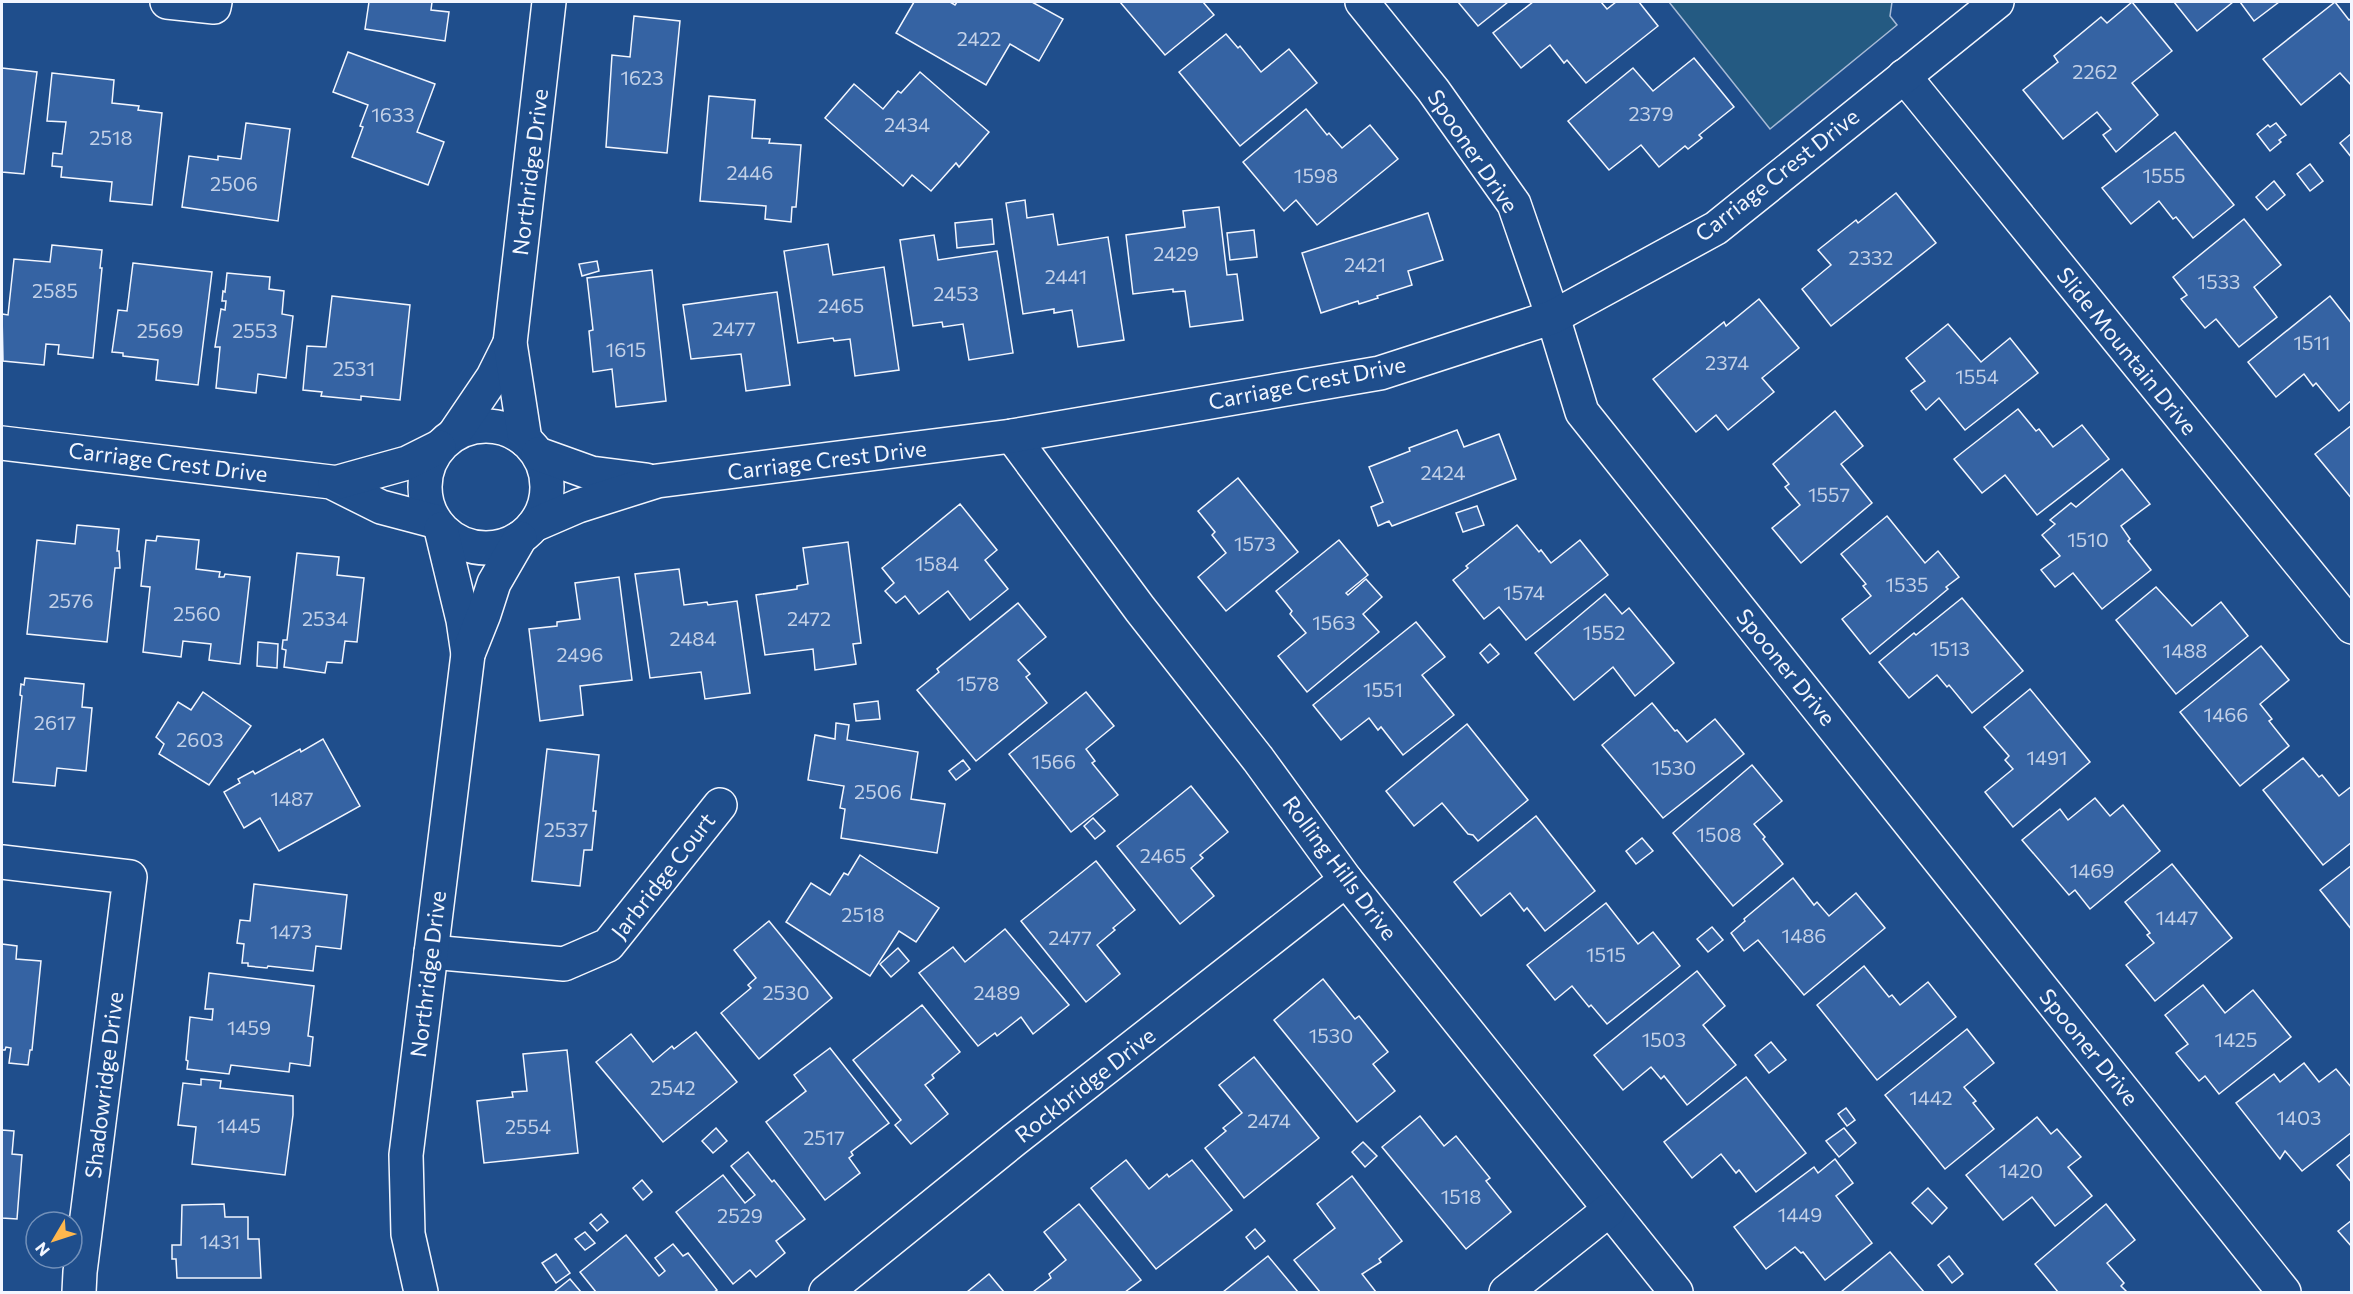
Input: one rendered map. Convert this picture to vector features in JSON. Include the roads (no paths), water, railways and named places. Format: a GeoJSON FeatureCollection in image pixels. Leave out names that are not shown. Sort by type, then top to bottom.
{"type":"FeatureCollection","features":[{"type":"Feature","properties":{"kind":"street"},"geometry":{"type":"LineString","coordinates":[[167,2],[215,4]]}},
{"type":"Feature","properties":{"kind":"street","name":"Northridge Drive"},"geometry":{"type":"LineString","coordinates":[[532,447],[510,344],[549,2]]}},
{"type":"Feature","properties":{"kind":"street","name":"Spooner Drive"},"geometry":{"type":"LineString","coordinates":[[1362,2],[1433,90],[1514,204],[1553,316],[1582,412],[2284,1293]]}},
{"type":"Feature","properties":{"kind":"street","name":"Carriage Crest Drive"},"geometry":{"type":"LineString","coordinates":[[527,531],[578,506],[657,482],[1012,436],[1380,373],[1553,316],[1716,228],[1997,2]]}},
{"type":"Feature","properties":{"kind":"street","name":"Slide Mountain Drive"},"geometry":{"type":"LineString","coordinates":[[1904,76],[2352,627]]}},
{"type":"Feature","properties":{"kind":"street","name":"Northridge Drive"},"geometry":{"type":"LineString","coordinates":[[447,440],[493,376],[510,344]]}},
{"type":"Feature","properties":{"kind":"street"},"geometry":{"type":"LineString","coordinates":[[491,426],[509,430],[532,447],[544,468],[547,483],[542,512],[527,531],[496,547],[471,546],[455,540],[437,525],[424,491],[425,475],[430,460],[447,440],[472,427],[491,426]]}},
{"type":"Feature","properties":{"kind":"street","name":"Rolling Hills Drive"},"geometry":{"type":"LineString","coordinates":[[1012,436],[1140,609],[1258,759],[1346,880],[1676,1293]]}},
{"type":"Feature","properties":{"kind":"street","name":"Carriage Crest Drive"},"geometry":{"type":"LineString","coordinates":[[335,483],[407,463],[447,440]]}},
{"type":"Feature","properties":{"kind":"street","name":"Carriage Crest Drive"},"geometry":{"type":"LineString","coordinates":[[2,443],[335,483],[381,507],[437,525]]}},
{"type":"Feature","properties":{"kind":"street","name":"Carriage Crest Drive"},"geometry":{"type":"LineString","coordinates":[[532,447],[591,473],[657,482]]}},
{"type":"Feature","properties":{"kind":"street","name":"Northridge Drive"},"geometry":{"type":"LineString","coordinates":[[437,525],[463,620],[468,654]]}},
{"type":"Feature","properties":{"kind":"street","name":"Northridge Drive"},"geometry":{"type":"LineString","coordinates":[[421,1293],[408,1234],[406,1155],[468,654],[494,583],[527,531]]}},
{"type":"Feature","properties":{"kind":"street","name":"Jarbridge Court"},"geometry":{"type":"LineString","coordinates":[[431,952],[564,964],[608,945],[720,805]]}},
{"type":"Feature","properties":{"kind":"street","name":"Shadowridge Drive"},"geometry":{"type":"LineString","coordinates":[[2,862],[130,877],[79,1293]]}},
{"type":"Feature","properties":{"kind":"street","name":"Rockbridge Drive"},"geometry":{"type":"LineString","coordinates":[[826,1293],[1014,1140],[1346,880]]}},
{"type":"Feature","properties":{"kind":"street"},"geometry":{"type":"LineString","coordinates":[[1506,1293],[1608,1210]]}}]}
